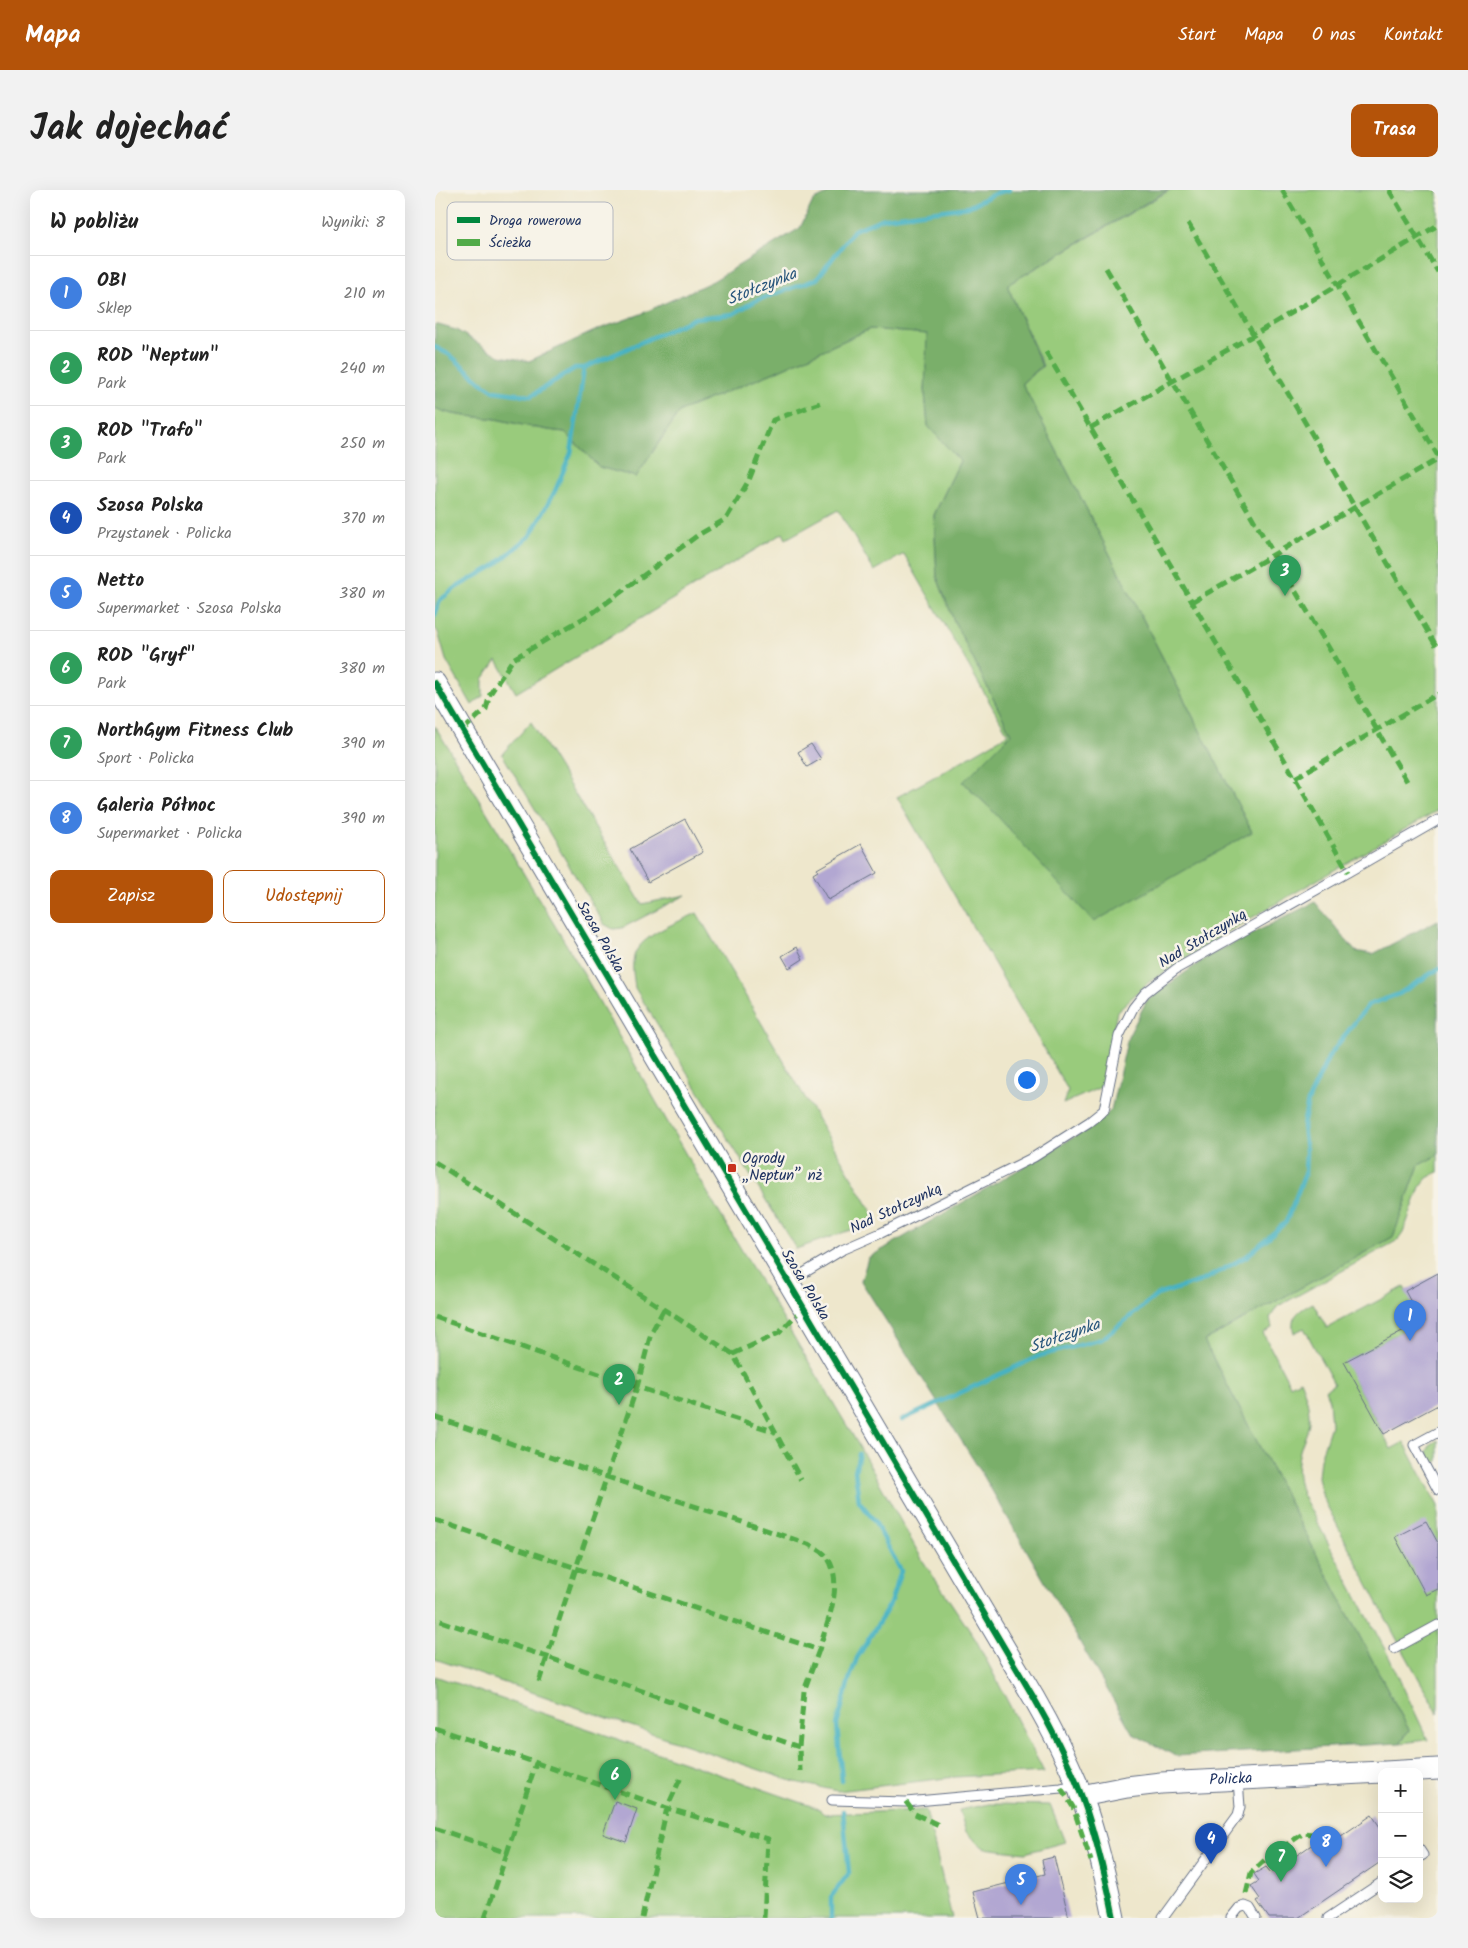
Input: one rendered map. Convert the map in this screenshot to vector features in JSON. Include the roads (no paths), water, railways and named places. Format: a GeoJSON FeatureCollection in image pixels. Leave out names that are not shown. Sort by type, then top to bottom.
{"type":"FeatureCollection","features":[{"type":"Feature","properties":{"kind":"street","name":"Szosa Polska"},"geometry":{"type":"LineString","coordinates":[[435,683],[1016,1666],[1050,1727],[1079,1790],[1097,1845],[1114,1918]]}},
{"type":"Feature","properties":{"kind":"street","name":"Policka"},"geometry":{"type":"LineString","coordinates":[[1423,1770],[1438,1769]]}},
{"type":"Feature","properties":{"kind":"street","name":"Policka"},"geometry":{"type":"LineString","coordinates":[[1079,1790],[1238,1779],[1378,1772]]}},
{"type":"Feature","properties":{"kind":"lane","name":"Nad Stołczynką"},"geometry":{"type":"LineString","coordinates":[[789,1282],[842,1250],[881,1233],[1034,1157],[1089,1122],[1104,1110],[1119,1036],[1133,1008],[1145,993],[1176,969],[1438,820]]}},
{"type":"Feature","properties":{"kind":"lane"},"geometry":{"type":"LineString","coordinates":[[1438,1432],[1414,1445],[1438,1490]]}},
{"type":"Feature","properties":{"kind":"lane"},"geometry":{"type":"LineString","coordinates":[[1394,1649],[1438,1625]]}},
{"type":"Feature","properties":{"kind":"lane"},"geometry":{"type":"LineString","coordinates":[[1163,1918],[1238,1816],[1240,1807],[1238,1779]]}},
{"type":"Feature","properties":{"kind":"lane"},"geometry":{"type":"LineString","coordinates":[[832,1800],[906,1802],[1061,1788],[1079,1790]]}},
{"type":"Feature","properties":{"kind":"lane"},"geometry":{"type":"LineString","coordinates":[[1328,1918],[1378,1885]]}},
{"type":"Feature","properties":{"kind":"lane"},"geometry":{"type":"LineString","coordinates":[[1231,1918],[1239,1908],[1245,1906],[1250,1908],[1256,1918]]}},
{"type":"Feature","properties":{"kind":"waterway","name":"Stołczynka"},"geometry":{"type":"LineString","coordinates":[[435,347],[450,355],[494,391],[531,396],[575,368],[584,368],[695,318],[733,314],[755,301],[817,279],[854,230],[884,218],[968,207],[996,193],[1009,190]]}},
{"type":"Feature","properties":{"kind":"waterway"},"geometry":{"type":"LineString","coordinates":[[435,615],[440,600],[457,587],[494,566],[530,536],[555,491],[571,453],[584,368]]}},
{"type":"Feature","properties":{"kind":"waterway","name":"Stołczynka"},"geometry":{"type":"LineString","coordinates":[[902,1420],[1039,1356],[1102,1339],[1157,1295],[1204,1280],[1247,1256],[1286,1222],[1305,1174],[1306,1151],[1303,1126],[1308,1101],[1329,1056],[1368,1005],[1399,994],[1438,969]]}},
{"type":"Feature","properties":{"kind":"waterway","name":"Stołczynka"},"geometry":{"type":"LineString","coordinates":[[842,1781],[837,1725],[849,1680],[857,1658],[889,1606],[901,1571],[874,1520],[859,1501],[855,1471],[859,1454]]}},
{"type":"Feature","properties":{"kind":"waterway","name":"Stołczynka"},"geometry":{"type":"LineString","coordinates":[[831,1918],[831,1897],[849,1873],[843,1811]]}},
{"type":"Feature","properties":{"kind":"place","name":"ROD \"Trafo\""},"geometry":{"type":"Point","coordinates":[1285,596]}},
{"type":"Feature","properties":{"kind":"place","name":"Ogrody „Neptun” nż"},"geometry":{"type":"Point","coordinates":[732,1168]}},
{"type":"Feature","properties":{"kind":"place","name":"OBI"},"geometry":{"type":"Point","coordinates":[1410,1341]}},
{"type":"Feature","properties":{"kind":"place","name":"ROD \"Neptun\""},"geometry":{"type":"Point","coordinates":[619,1405]}},
{"type":"Feature","properties":{"kind":"place","name":"ROD \"Gryf\""},"geometry":{"type":"Point","coordinates":[615,1800]}},
{"type":"Feature","properties":{"kind":"place","name":"Szosa Polska"},"geometry":{"type":"Point","coordinates":[1211,1864]}},
{"type":"Feature","properties":{"kind":"place","name":"Galeria Północ"},"geometry":{"type":"Point","coordinates":[1326,1867]}},
{"type":"Feature","properties":{"kind":"place","name":"NorthGym Fitness Club"},"geometry":{"type":"Point","coordinates":[1281,1882]}},
{"type":"Feature","properties":{"kind":"place","name":"Netto"},"geometry":{"type":"Point","coordinates":[1021,1905]}}]}
